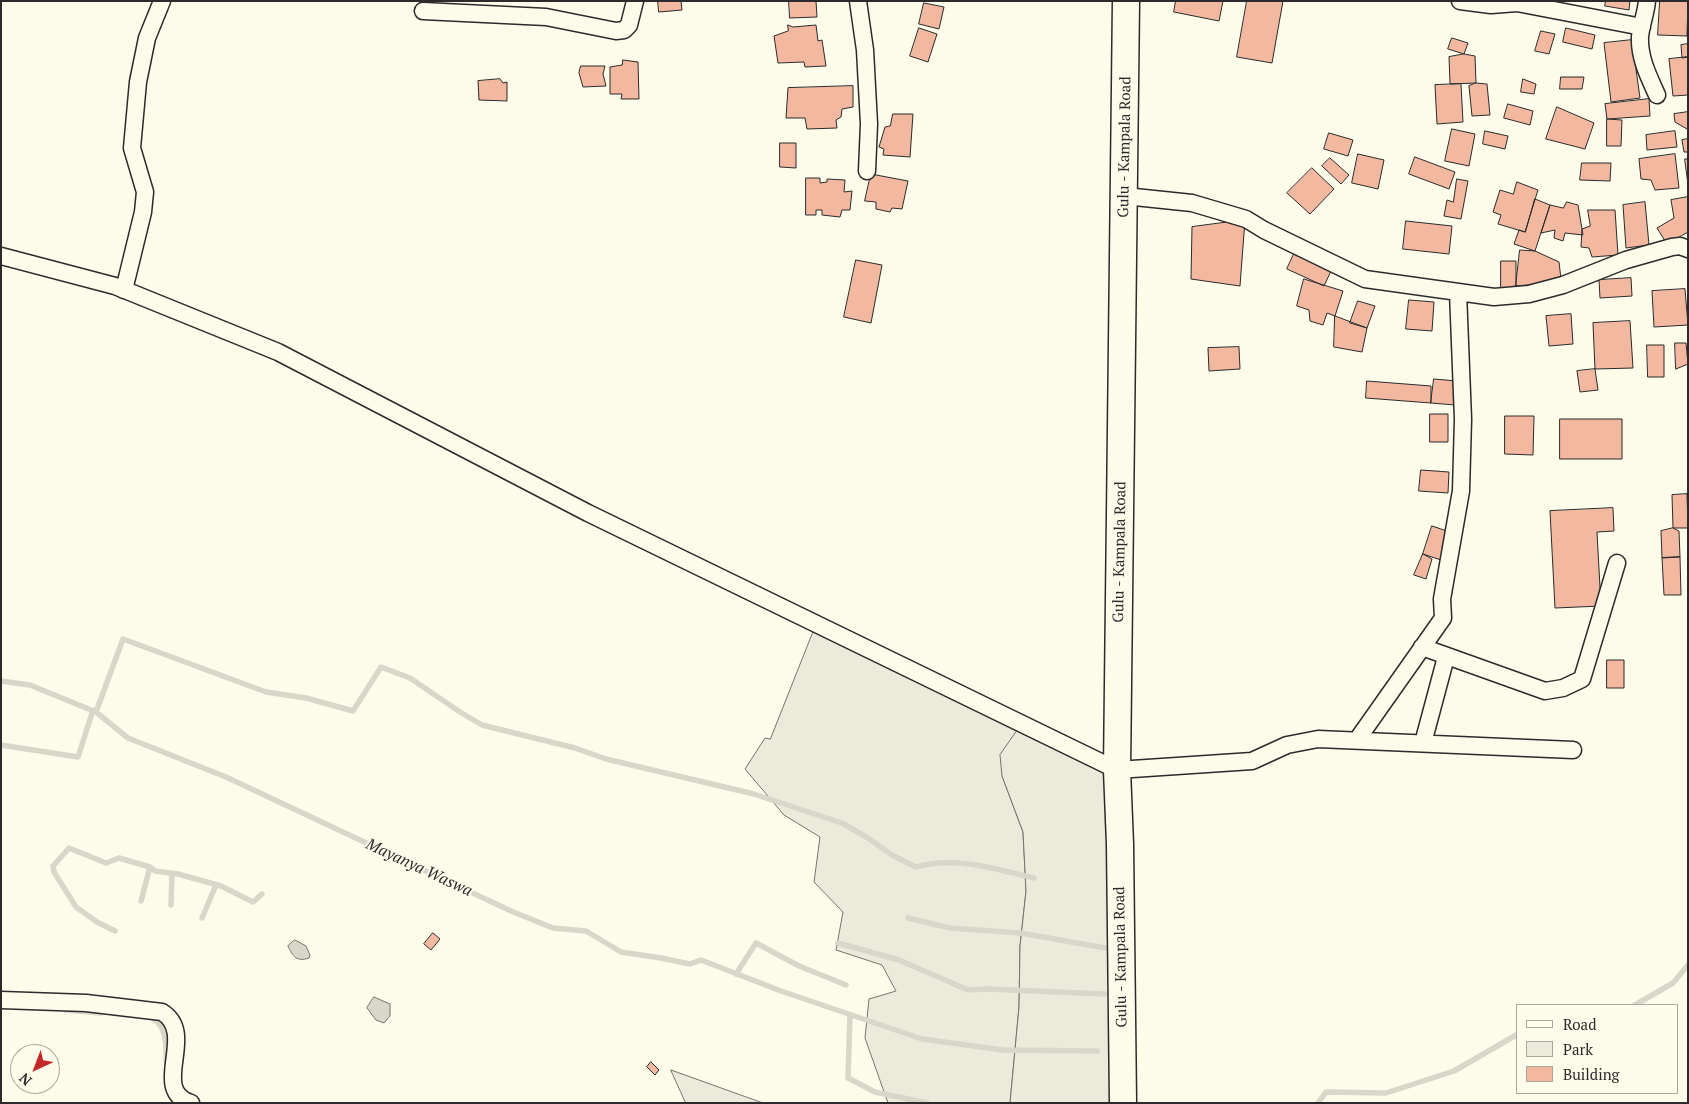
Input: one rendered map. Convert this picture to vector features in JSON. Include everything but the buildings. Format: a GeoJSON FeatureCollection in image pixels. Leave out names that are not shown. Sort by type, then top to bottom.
{"type":"FeatureCollection","features":[{"type":"Feature","properties":{"kind":"main road","name":"Gulu - Kampala Road"},"geometry":{"type":"LineString","coordinates":[[1123,1103],[1120,844],[1117,770],[1126,1]]}},
{"type":"Feature","properties":{"kind":"street"},"geometry":{"type":"LineString","coordinates":[[124,290],[144,212],[145,192],[132,148],[138,82],[147,38],[162,1]]}},
{"type":"Feature","properties":{"kind":"street"},"geometry":{"type":"LineString","coordinates":[[423,11],[546,17],[624,30],[629,25],[635,1]]}},
{"type":"Feature","properties":{"kind":"street"},"geometry":{"type":"LineString","coordinates":[[858,1],[865,50],[869,124],[867,171]]}},
{"type":"Feature","properties":{"kind":"street"},"geometry":{"type":"LineString","coordinates":[[1460,1],[1491,5],[1517,3],[1642,27]]}},
{"type":"Feature","properties":{"kind":"street"},"geometry":{"type":"LineString","coordinates":[[1647,1],[1640,37],[1641,52],[1646,72],[1657,95]]}},
{"type":"Feature","properties":{"kind":"street"},"geometry":{"type":"LineString","coordinates":[[1124,196],[1192,203],[1246,219],[1264,230],[1366,279],[1494,297],[1529,294],[1563,285],[1626,260],[1672,247],[1680,246],[1688,250]]}},
{"type":"Feature","properties":{"kind":"street"},"geometry":{"type":"LineString","coordinates":[[1,256],[124,290],[278,352],[588,513],[1117,770],[1252,761],[1287,745],[1318,738],[1573,750]]}},
{"type":"Feature","properties":{"kind":"street"},"geometry":{"type":"LineString","coordinates":[[1357,740],[1443,618],[1442,599],[1461,491],[1463,418],[1458,292]]}},
{"type":"Feature","properties":{"kind":"street"},"geometry":{"type":"LineString","coordinates":[[1422,647],[1545,691],[1563,688],[1582,679],[1617,564]]}},
{"type":"Feature","properties":{"kind":"street"},"geometry":{"type":"LineString","coordinates":[[1423,743],[1446,657]]}},
{"type":"Feature","properties":{"kind":"street"},"geometry":{"type":"LineString","coordinates":[[1,1000],[86,1004],[162,1012],[169,1016],[172,1021],[177,1042],[172,1082],[174,1090],[178,1097],[191,1103]]}},
{"type":"Feature","properties":{"kind":"green space"},"geometry":{"type":"Polygon","coordinates":[[[814,630],[1019,728],[1002,776],[1023,832],[1026,891],[1020,946],[1019,1007],[1010,1103],[888,1103],[865,1038],[869,999],[896,991],[882,965],[836,950],[843,912],[814,882],[820,837],[784,815],[745,769],[765,738],[770,739],[814,630]]]}},
{"type":"Feature","properties":{"kind":"green space"},"geometry":{"type":"Polygon","coordinates":[[[671,1070],[763,1103],[686,1103],[671,1070]]]}},
{"type":"Feature","properties":{"kind":"shaded area"},"geometry":{"type":"Polygon","coordinates":[[[1019,728],[1117,775],[1114,1103],[1010,1103],[1019,1007],[1020,946],[1026,891],[1023,832],[1002,776],[1000,755],[1019,728]]]}},
{"type":"Feature","properties":{"kind":"shaded area"},"geometry":{"type":"Polygon","coordinates":[[[295,940],[306,946],[310,955],[309,958],[298,959],[294,956],[288,946],[295,940]]]}},
{"type":"Feature","properties":{"kind":"shaded area"},"geometry":{"type":"Polygon","coordinates":[[[374,997],[390,1004],[390,1016],[384,1023],[376,1020],[367,1008],[374,997]]]}},
{"type":"Feature","properties":{"kind":"waterway"},"geometry":{"type":"LineString","coordinates":[[96,712],[123,639],[266,692],[306,698],[353,711],[381,667],[410,678],[482,725],[575,748],[606,759],[754,794],[842,823],[892,855],[916,867],[931,864],[960,863],[1034,878]]}},
{"type":"Feature","properties":{"kind":"waterway","name":"Mayanya Waswa"},"geometry":{"type":"LineString","coordinates":[[1,681],[30,685],[96,712],[128,738],[226,777],[511,911],[553,928],[586,931],[621,952],[690,964],[701,960],[781,991],[922,1039],[1003,1050],[1097,1051]]}},
{"type":"Feature","properties":{"kind":"waterway"},"geometry":{"type":"LineString","coordinates":[[1,745],[78,757],[93,710]]}},
{"type":"Feature","properties":{"kind":"waterway"},"geometry":{"type":"LineString","coordinates":[[115,931],[97,922],[76,907],[54,872],[53,866],[69,848],[106,863],[119,858],[150,867],[155,871],[178,874],[221,886],[253,902],[262,894]]}},
{"type":"Feature","properties":{"kind":"waterway"},"geometry":{"type":"LineString","coordinates":[[141,901],[150,867]]}},
{"type":"Feature","properties":{"kind":"waterway"},"geometry":{"type":"LineString","coordinates":[[171,905],[172,874]]}},
{"type":"Feature","properties":{"kind":"waterway"},"geometry":{"type":"LineString","coordinates":[[202,918],[216,885]]}},
{"type":"Feature","properties":{"kind":"waterway"},"geometry":{"type":"LineString","coordinates":[[908,918],[950,928],[1020,933],[1106,948]]}},
{"type":"Feature","properties":{"kind":"waterway"},"geometry":{"type":"LineString","coordinates":[[736,974],[756,943],[799,966],[846,985]]}},
{"type":"Feature","properties":{"kind":"waterway"},"geometry":{"type":"LineString","coordinates":[[838,943],[899,960],[968,990],[988,989],[1105,994]]}},
{"type":"Feature","properties":{"kind":"waterway","name":"Mayanya Waswa"},"geometry":{"type":"LineString","coordinates":[[1637,1004],[1673,983],[1688,965]]}},
{"type":"Feature","properties":{"kind":"waterway"},"geometry":{"type":"LineString","coordinates":[[65,1010],[101,1013]]}},
{"type":"Feature","properties":{"kind":"waterway","name":"Mayanya Waswa"},"geometry":{"type":"LineString","coordinates":[[850,1015],[848,1078],[875,1092],[927,1103]]}},
{"type":"Feature","properties":{"kind":"waterway"},"geometry":{"type":"LineString","coordinates":[[150,1016],[156,1021],[163,1032],[166,1044],[167,1066]]}},
{"type":"Feature","properties":{"kind":"waterway","name":"Mayanya Waswa"},"geometry":{"type":"LineString","coordinates":[[1318,1103],[1326,1092],[1386,1093],[1454,1071],[1516,1035]]}}]}
